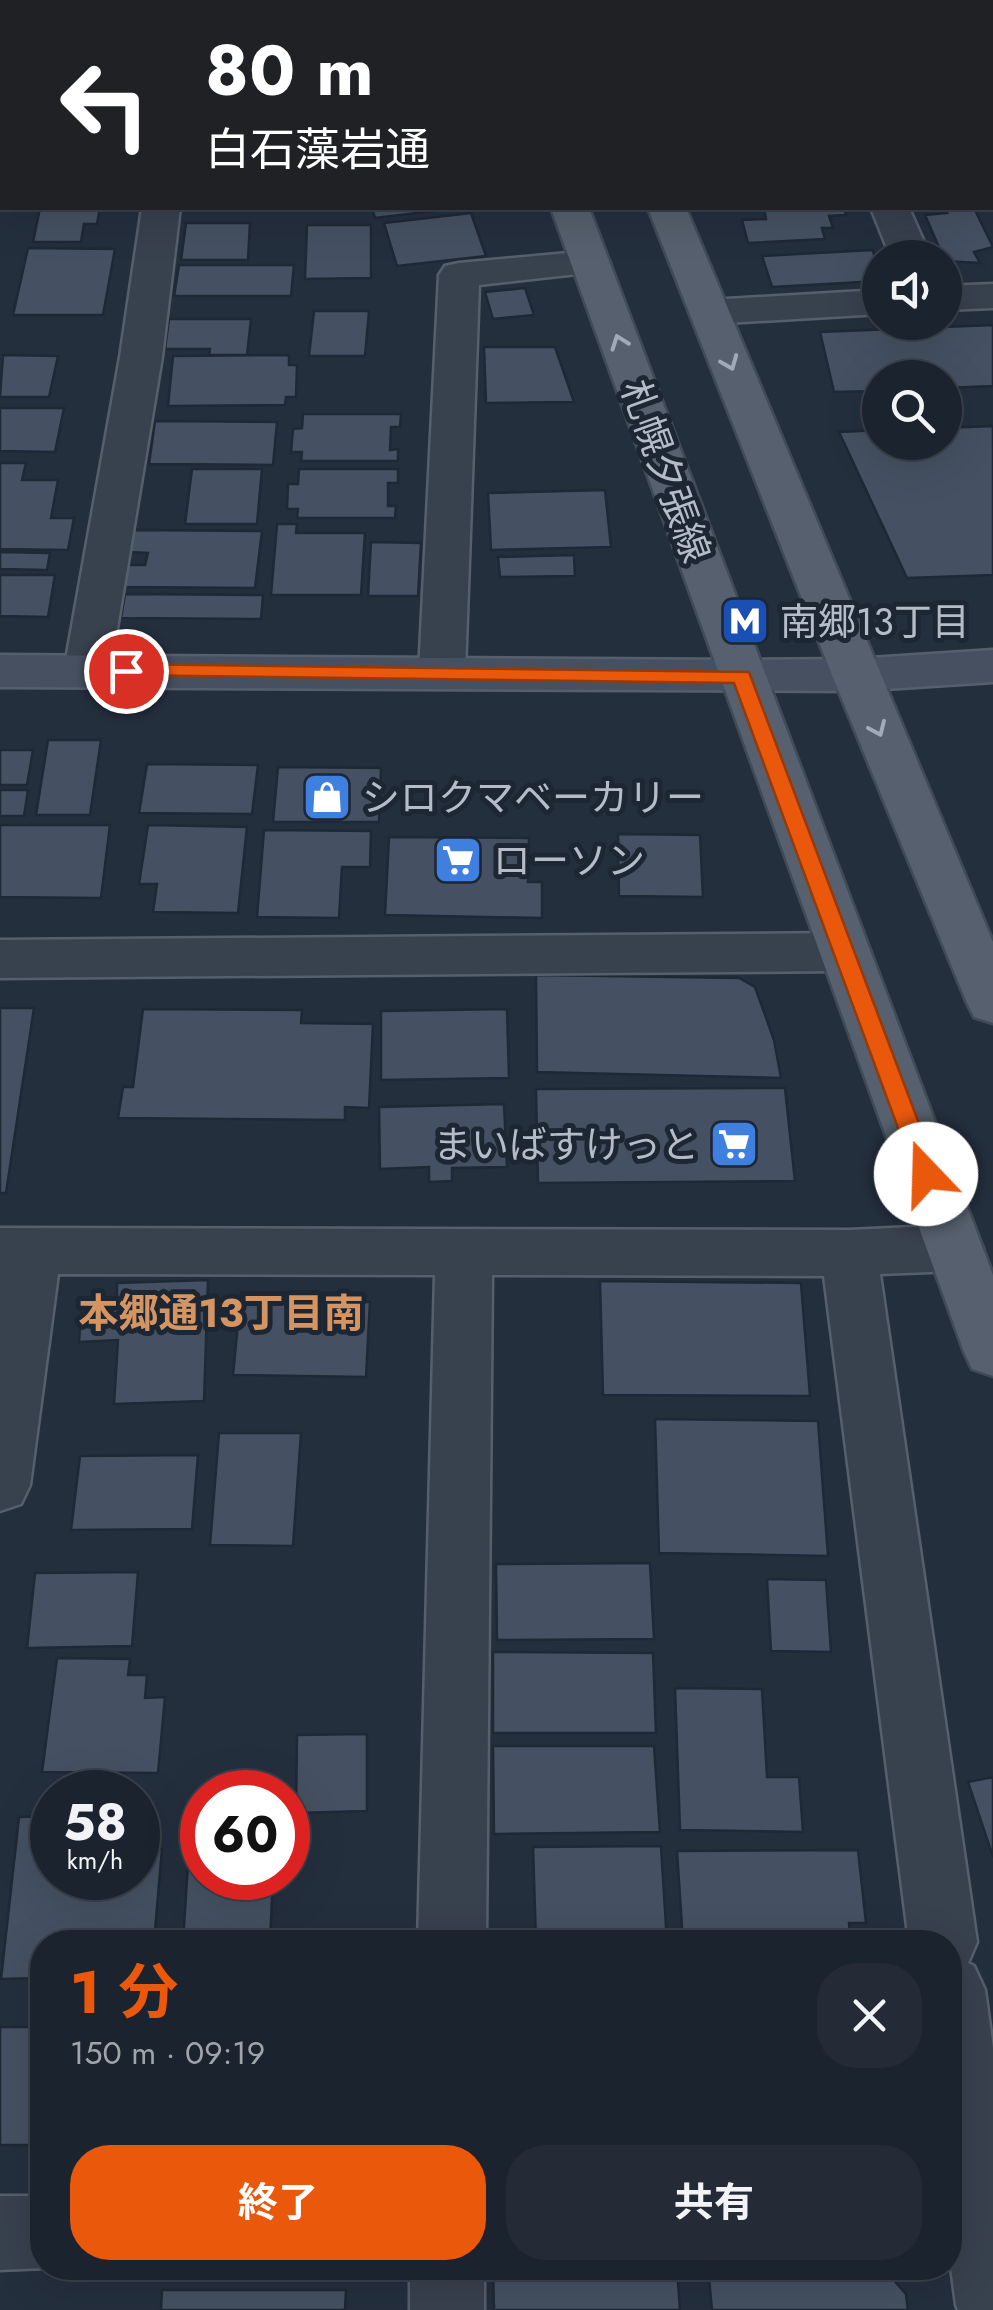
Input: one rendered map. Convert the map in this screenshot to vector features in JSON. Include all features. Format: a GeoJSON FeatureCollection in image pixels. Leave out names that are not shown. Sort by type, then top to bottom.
{"type":"FeatureCollection","features":[{"type":"Feature","properties":{"kind":"main road","name":"札幌夕張線"},"geometry":{"type":"LineString","coordinates":[[571,210],[993,1352]]}},
{"type":"Feature","properties":{"kind":"main road"},"geometry":{"type":"LineString","coordinates":[[668,210],[855,675],[993,1003]]}},
{"type":"Feature","properties":{"kind":"main road"},"geometry":{"type":"LineString","coordinates":[[0,672],[742,676],[855,675],[993,666]]}},
{"type":"Feature","properties":{"kind":"street"},"geometry":{"type":"LineString","coordinates":[[87,670],[141,357],[161,210]]}},
{"type":"Feature","properties":{"kind":"street"},"geometry":{"type":"LineString","coordinates":[[891,210],[903,240]]}},
{"type":"Feature","properties":{"kind":"street"},"geometry":{"type":"LineString","coordinates":[[442,672],[459,275],[590,264]]}},
{"type":"Feature","properties":{"kind":"street"},"geometry":{"type":"LineString","coordinates":[[962,297],[993,296]]}},
{"type":"Feature","properties":{"kind":"street"},"geometry":{"type":"LineString","coordinates":[[710,312],[862,303]]}},
{"type":"Feature","properties":{"kind":"street"},"geometry":{"type":"LineString","coordinates":[[0,959],[842,952]]}},
{"type":"Feature","properties":{"kind":"street"},"geometry":{"type":"LineString","coordinates":[[0,1485],[17,1251],[850,1252],[954,1248]]}},
{"type":"Feature","properties":{"kind":"street"},"geometry":{"type":"LineString","coordinates":[[452,1930],[464,1250]]}},
{"type":"Feature","properties":{"kind":"street"},"geometry":{"type":"LineString","coordinates":[[850,1252],[942,1930]]}},
{"type":"Feature","properties":{"kind":"street"},"geometry":{"type":"LineString","coordinates":[[962,2098],[975,2215],[993,2306]]}},
{"type":"Feature","properties":{"kind":"street"},"geometry":{"type":"LineString","coordinates":[[0,2232],[30,2232]]}},
{"type":"Feature","properties":{"kind":"street"},"geometry":{"type":"LineString","coordinates":[[447,2280],[447,2310]]}},
{"type":"Feature","properties":{"kind":"building"},"geometry":{"type":"Polygon","coordinates":[[[40,210],[100,210],[97,224],[84,224],[81,242],[33,242],[40,210]]]}},
{"type":"Feature","properties":{"kind":"building"},"geometry":{"type":"Polygon","coordinates":[[[373,210],[442,210],[375,218],[373,210]]]}},
{"type":"Feature","properties":{"kind":"building"},"geometry":{"type":"Polygon","coordinates":[[[764,210],[845,210],[846,215],[829,216],[833,228],[822,228],[825,239],[748,243],[742,220],[766,219],[764,210]]]}},
{"type":"Feature","properties":{"kind":"building"},"geometry":{"type":"Polygon","coordinates":[[[975,210],[993,247],[974,252],[980,263],[962,262],[962,240],[936,240],[925,215],[975,210]]]}},
{"type":"Feature","properties":{"kind":"building"},"geometry":{"type":"Polygon","coordinates":[[[471,213],[486,256],[397,266],[384,223],[471,213]]]}},
{"type":"Feature","properties":{"kind":"building"},"geometry":{"type":"Polygon","coordinates":[[[186,223],[250,223],[248,260],[181,260],[186,223]]]}},
{"type":"Feature","properties":{"kind":"building"},"geometry":{"type":"Polygon","coordinates":[[[307,225],[371,225],[371,278],[305,279],[307,225]]]}},
{"type":"Feature","properties":{"kind":"building"},"geometry":{"type":"Polygon","coordinates":[[[28,248],[115,249],[103,315],[13,315],[28,248]]]}},
{"type":"Feature","properties":{"kind":"building"},"geometry":{"type":"Polygon","coordinates":[[[862,251],[862,282],[772,287],[762,256],[862,251]]]}},
{"type":"Feature","properties":{"kind":"building"},"geometry":{"type":"Polygon","coordinates":[[[179,265],[294,265],[291,296],[174,296],[179,265]]]}},
{"type":"Feature","properties":{"kind":"building"},"geometry":{"type":"Polygon","coordinates":[[[525,288],[534,315],[493,319],[485,292],[525,288]]]}},
{"type":"Feature","properties":{"kind":"building"},"geometry":{"type":"Polygon","coordinates":[[[314,311],[369,311],[365,356],[309,356],[314,311]]]}},
{"type":"Feature","properties":{"kind":"building"},"geometry":{"type":"Polygon","coordinates":[[[169,319],[251,319],[247,355],[209,355],[210,349],[165,349],[169,319]]]}},
{"type":"Feature","properties":{"kind":"building"},"geometry":{"type":"Polygon","coordinates":[[[993,325],[993,386],[962,387],[962,360],[862,360],[862,391],[834,392],[820,332],[862,330],[862,340],[962,340],[962,326],[993,325]]]}},
{"type":"Feature","properties":{"kind":"building"},"geometry":{"type":"Polygon","coordinates":[[[484,347],[555,347],[574,402],[486,403],[484,347]]]}},
{"type":"Feature","properties":{"kind":"building"},"geometry":{"type":"Polygon","coordinates":[[[3,355],[58,356],[49,397],[0,397],[3,355]]]}},
{"type":"Feature","properties":{"kind":"building"},"geometry":{"type":"Polygon","coordinates":[[[289,355],[289,365],[297,365],[296,397],[286,397],[285,405],[168,406],[173,356],[289,355]]]}},
{"type":"Feature","properties":{"kind":"building"},"geometry":{"type":"Polygon","coordinates":[[[0,408],[64,408],[55,452],[0,451],[0,408]]]}},
{"type":"Feature","properties":{"kind":"building"},"geometry":{"type":"Polygon","coordinates":[[[303,414],[401,414],[400,427],[391,427],[390,450],[398,449],[398,461],[301,461],[302,452],[291,452],[293,429],[302,428],[303,414]]]}},
{"type":"Feature","properties":{"kind":"building"},"geometry":{"type":"Polygon","coordinates":[[[155,421],[277,422],[273,465],[149,464],[155,421]]]}},
{"type":"Feature","properties":{"kind":"building"},"geometry":{"type":"Polygon","coordinates":[[[993,426],[993,575],[907,578],[839,432],[862,431],[862,460],[962,460],[962,427],[993,426]]]}},
{"type":"Feature","properties":{"kind":"building"},"geometry":{"type":"Polygon","coordinates":[[[0,463],[26,463],[22,480],[58,480],[51,518],[74,518],[68,550],[0,549],[0,463]]]}},
{"type":"Feature","properties":{"kind":"building"},"geometry":{"type":"Polygon","coordinates":[[[192,469],[262,469],[257,524],[185,524],[192,469]]]}},
{"type":"Feature","properties":{"kind":"building"},"geometry":{"type":"Polygon","coordinates":[[[299,469],[398,469],[398,483],[388,483],[388,506],[396,506],[395,518],[297,518],[298,509],[287,509],[288,484],[298,484],[299,469]]]}},
{"type":"Feature","properties":{"kind":"building"},"geometry":{"type":"Polygon","coordinates":[[[605,490],[611,547],[491,550],[488,493],[605,490]]]}},
{"type":"Feature","properties":{"kind":"building"},"geometry":{"type":"Polygon","coordinates":[[[277,524],[297,524],[296,533],[365,533],[361,595],[271,595],[277,524]]]}},
{"type":"Feature","properties":{"kind":"building"},"geometry":{"type":"Polygon","coordinates":[[[132,530],[262,531],[255,588],[124,587],[127,565],[145,565],[148,553],[128,552],[132,530]]]}},
{"type":"Feature","properties":{"kind":"building"},"geometry":{"type":"Polygon","coordinates":[[[371,542],[421,543],[418,596],[368,596],[371,542]]]}},
{"type":"Feature","properties":{"kind":"building"},"geometry":{"type":"Polygon","coordinates":[[[0,552],[50,553],[47,570],[0,569],[0,552]]]}},
{"type":"Feature","properties":{"kind":"building"},"geometry":{"type":"Polygon","coordinates":[[[574,555],[575,576],[500,577],[498,557],[574,555]]]}},
{"type":"Feature","properties":{"kind":"building"},"geometry":{"type":"Polygon","coordinates":[[[0,575],[55,575],[48,617],[0,616],[0,575]]]}},
{"type":"Feature","properties":{"kind":"building"},"geometry":{"type":"Polygon","coordinates":[[[125,594],[263,595],[261,619],[121,618],[125,594]]]}},
{"type":"Feature","properties":{"kind":"building"},"geometry":{"type":"Polygon","coordinates":[[[48,740],[101,740],[90,815],[36,815],[48,740]]]}},
{"type":"Feature","properties":{"kind":"building"},"geometry":{"type":"Polygon","coordinates":[[[0,750],[33,750],[27,785],[0,785],[0,750]]]}},
{"type":"Feature","properties":{"kind":"building"},"geometry":{"type":"Polygon","coordinates":[[[147,764],[258,765],[252,814],[139,813],[147,764]]]}},
{"type":"Feature","properties":{"kind":"building"},"geometry":{"type":"Polygon","coordinates":[[[278,767],[381,768],[379,822],[273,822],[278,767]]]}},
{"type":"Feature","properties":{"kind":"building"},"geometry":{"type":"Polygon","coordinates":[[[0,790],[28,790],[24,816],[0,816],[0,790]]]}},
{"type":"Feature","properties":{"kind":"building"},"geometry":{"type":"Polygon","coordinates":[[[0,825],[110,825],[101,898],[0,897],[0,825]]]}},
{"type":"Feature","properties":{"kind":"building"},"geometry":{"type":"Polygon","coordinates":[[[148,825],[247,827],[238,913],[153,912],[157,884],[139,884],[148,825]]]}},
{"type":"Feature","properties":{"kind":"building"},"geometry":{"type":"Polygon","coordinates":[[[264,830],[371,831],[370,867],[342,867],[339,918],[257,917],[264,830]]]}},
{"type":"Feature","properties":{"kind":"building"},"geometry":{"type":"Polygon","coordinates":[[[618,834],[700,835],[703,897],[619,896],[618,834]]]}},
{"type":"Feature","properties":{"kind":"building","name":"ローソン"},"geometry":{"type":"Polygon","coordinates":[[[389,837],[529,838],[528,882],[542,882],[542,918],[385,915],[389,837]]]}},
{"type":"Feature","properties":{"kind":"building"},"geometry":{"type":"Polygon","coordinates":[[[536,975],[739,978],[755,987],[774,1040],[781,1078],[537,1072],[536,975]]]}},
{"type":"Feature","properties":{"kind":"building"},"geometry":{"type":"Polygon","coordinates":[[[0,1008],[34,1008],[6,1193],[0,1193],[0,1008]]]}},
{"type":"Feature","properties":{"kind":"building"},"geometry":{"type":"Polygon","coordinates":[[[143,1009],[302,1010],[301,1023],[373,1024],[369,1108],[345,1107],[345,1120],[118,1118],[123,1087],[133,1087],[143,1009]]]}},
{"type":"Feature","properties":{"kind":"building"},"geometry":{"type":"Polygon","coordinates":[[[507,1009],[509,1078],[381,1080],[381,1011],[507,1009]]]}},
{"type":"Feature","properties":{"kind":"building"},"geometry":{"type":"Polygon","coordinates":[[[785,1088],[795,1181],[538,1183],[536,1089],[785,1088]]]}},
{"type":"Feature","properties":{"kind":"building"},"geometry":{"type":"Polygon","coordinates":[[[504,1104],[507,1167],[452,1168],[452,1181],[429,1182],[429,1167],[380,1169],[379,1107],[504,1104]]]}},
{"type":"Feature","properties":{"kind":"building"},"geometry":{"type":"Polygon","coordinates":[[[208,1280],[204,1401],[114,1404],[118,1340],[79,1342],[82,1300],[117,1299],[117,1283],[208,1280]]]}},
{"type":"Feature","properties":{"kind":"building"},"geometry":{"type":"Polygon","coordinates":[[[600,1281],[801,1283],[810,1396],[603,1395],[600,1281]]]}},
{"type":"Feature","properties":{"kind":"building"},"geometry":{"type":"Polygon","coordinates":[[[241,1292],[341,1293],[340,1301],[370,1302],[366,1377],[233,1375],[241,1292]]]}},
{"type":"Feature","properties":{"kind":"building"},"geometry":{"type":"Polygon","coordinates":[[[655,1419],[818,1421],[828,1556],[659,1553],[655,1419]]]}},
{"type":"Feature","properties":{"kind":"building"},"geometry":{"type":"Polygon","coordinates":[[[219,1433],[301,1433],[293,1546],[210,1545],[219,1433]]]}},
{"type":"Feature","properties":{"kind":"building"},"geometry":{"type":"Polygon","coordinates":[[[198,1455],[192,1529],[71,1530],[80,1456],[198,1455]]]}},
{"type":"Feature","properties":{"kind":"building"},"geometry":{"type":"Polygon","coordinates":[[[650,1563],[654,1639],[497,1640],[496,1564],[650,1563]]]}},
{"type":"Feature","properties":{"kind":"building"},"geometry":{"type":"Polygon","coordinates":[[[138,1572],[132,1646],[27,1648],[35,1573],[138,1572]]]}},
{"type":"Feature","properties":{"kind":"building"},"geometry":{"type":"Polygon","coordinates":[[[767,1579],[826,1580],[831,1652],[771,1651],[767,1579]]]}},
{"type":"Feature","properties":{"kind":"building"},"geometry":{"type":"Polygon","coordinates":[[[493,1652],[653,1653],[656,1733],[493,1733],[493,1652]]]}},
{"type":"Feature","properties":{"kind":"building"},"geometry":{"type":"Polygon","coordinates":[[[57,1658],[130,1659],[128,1675],[147,1675],[145,1698],[165,1697],[158,1770],[42,1770],[57,1658]]]}},
{"type":"Feature","properties":{"kind":"building"},"geometry":{"type":"Polygon","coordinates":[[[675,1688],[762,1689],[767,1777],[799,1777],[803,1832],[680,1830],[675,1688]]]}},
{"type":"Feature","properties":{"kind":"building"},"geometry":{"type":"Polygon","coordinates":[[[367,1734],[367,1811],[310,1813],[310,1770],[297,1770],[297,1735],[367,1734]]]}},
{"type":"Feature","properties":{"kind":"building"},"geometry":{"type":"Polygon","coordinates":[[[493,1746],[654,1746],[660,1832],[494,1834],[493,1746]]]}},
{"type":"Feature","properties":{"kind":"building"},"geometry":{"type":"Polygon","coordinates":[[[993,1777],[993,1857],[968,1782],[993,1777]]]}},
{"type":"Feature","properties":{"kind":"building"},"geometry":{"type":"Polygon","coordinates":[[[19,1817],[30,1817],[30,1900],[158,1900],[155,1930],[30,1930],[30,1978],[1,1979],[19,1817]]]}},
{"type":"Feature","properties":{"kind":"building"},"geometry":{"type":"Polygon","coordinates":[[[661,1846],[666,1930],[536,1930],[533,1847],[661,1846]]]}},
{"type":"Feature","properties":{"kind":"building"},"geometry":{"type":"Polygon","coordinates":[[[858,1850],[866,1923],[849,1923],[850,1930],[682,1930],[677,1851],[858,1850]]]}},
{"type":"Feature","properties":{"kind":"building"},"geometry":{"type":"Polygon","coordinates":[[[186,1900],[272,1900],[271,1930],[184,1930],[186,1900]]]}},
{"type":"Feature","properties":{"kind":"building"},"geometry":{"type":"Polygon","coordinates":[[[0,2027],[30,2027],[30,2145],[0,2145],[0,2027]]]}},
{"type":"Feature","properties":{"kind":"building"},"geometry":{"type":"Polygon","coordinates":[[[493,2280],[678,2280],[680,2310],[494,2310],[493,2280]]]}},
{"type":"Feature","properties":{"kind":"building"},"geometry":{"type":"Polygon","coordinates":[[[709,2280],[894,2280],[906,2294],[908,2310],[712,2310],[709,2280]]]}},
{"type":"Feature","properties":{"kind":"building"},"geometry":{"type":"Polygon","coordinates":[[[162,2290],[346,2290],[345,2310],[161,2310],[162,2290]]]}},
{"type":"Feature","properties":{"kind":"place","name":"南郷13丁目"},"geometry":{"type":"Point","coordinates":[745,621]}},
{"type":"Feature","properties":{"kind":"place","name":"シロクマベーカリー"},"geometry":{"type":"Point","coordinates":[327,797]}},
{"type":"Feature","properties":{"kind":"place","name":"ローソン"},"geometry":{"type":"Point","coordinates":[458,860]}},
{"type":"Feature","properties":{"kind":"place","name":"まいばすけっと"},"geometry":{"type":"Point","coordinates":[734,1144]}},
{"type":"Feature","properties":{"kind":"district","name":"本郷通13丁目南"},"geometry":{"type":"Point","coordinates":[221,1313]}},
{"type":"Feature","properties":{"kind":"route"},"geometry":{"type":"LineString","coordinates":[[126,671],[742,676],[926,1174]]}}]}
